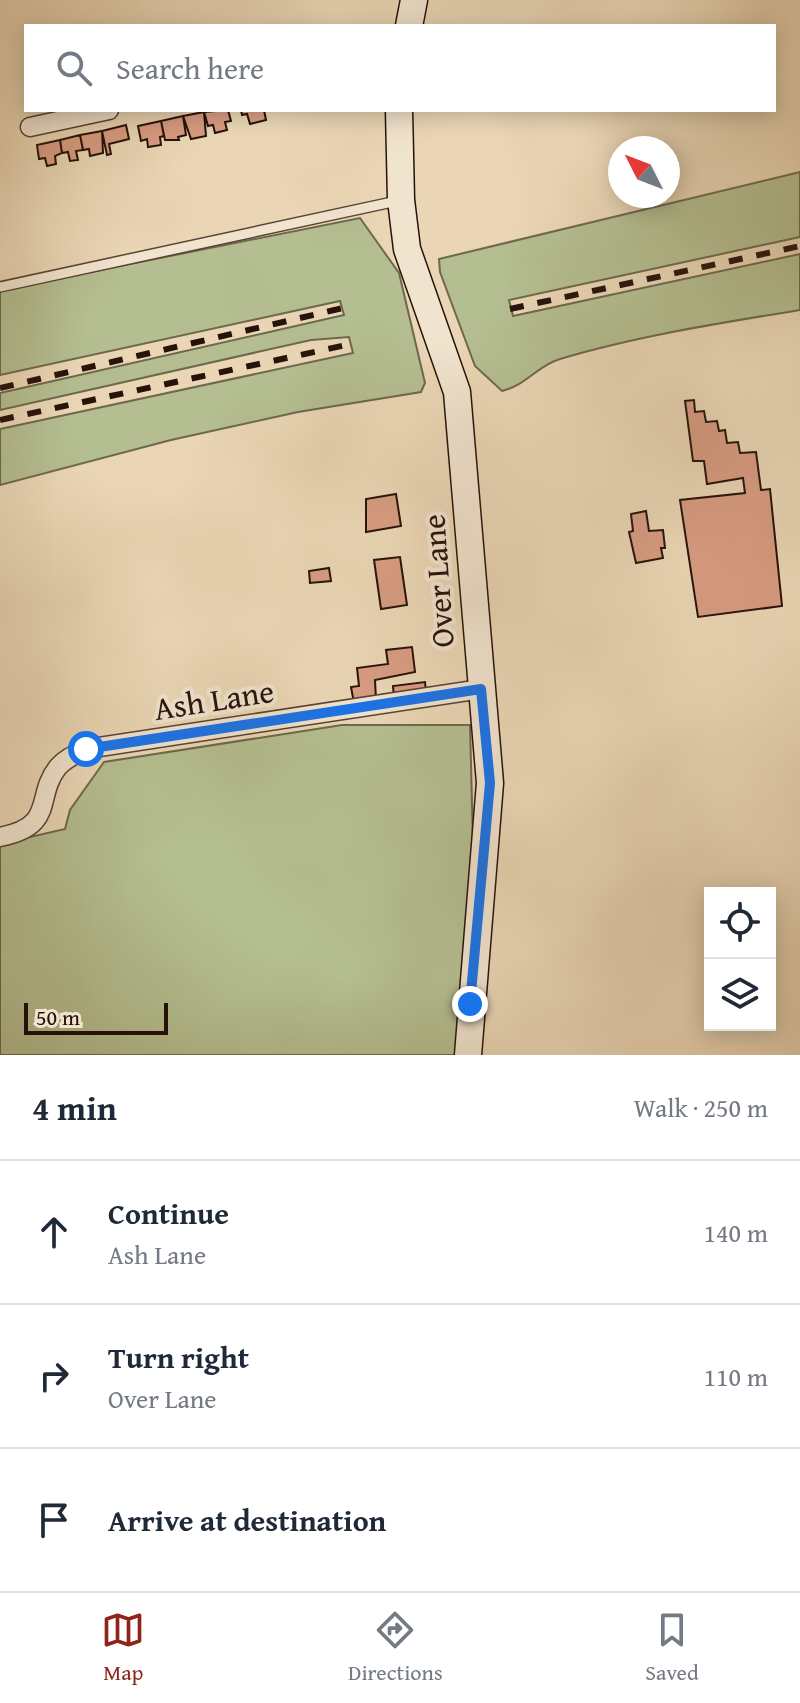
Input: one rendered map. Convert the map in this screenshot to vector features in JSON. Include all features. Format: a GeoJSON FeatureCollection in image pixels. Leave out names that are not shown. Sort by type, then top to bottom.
{"type":"FeatureCollection","features":[{"type":"Feature","properties":{"kind":"street"},"geometry":{"type":"LineString","coordinates":[[409,24],[414,0]]}},
{"type":"Feature","properties":{"kind":"street"},"geometry":{"type":"LineString","coordinates":[[30,127],[100,112]]}},
{"type":"Feature","properties":{"kind":"street","name":"Over Lane"},"geometry":{"type":"LineString","coordinates":[[399,112],[401,200],[407,249],[457,392],[490,783],[468,1055]]}},
{"type":"Feature","properties":{"kind":"street","name":"Ash Lane"},"geometry":{"type":"LineString","coordinates":[[0,837],[29,825],[42,814],[56,769],[86,749],[481,689]]}},
{"type":"Feature","properties":{"kind":"lane"},"geometry":{"type":"LineString","coordinates":[[0,287],[401,200]]}},
{"type":"Feature","properties":{"kind":"green space"},"geometry":{"type":"Polygon","coordinates":[[[800,172],[800,237],[509,300],[513,316],[800,254],[800,310],[679,331],[589,351],[552,362],[519,384],[502,391],[475,366],[440,272],[439,259],[651,208],[680,208],[680,201],[800,172]]]}},
{"type":"Feature","properties":{"kind":"green space"},"geometry":{"type":"Polygon","coordinates":[[[360,218],[399,273],[425,383],[421,392],[298,412],[171,440],[0,485],[0,429],[353,353],[349,337],[311,340],[0,410],[0,393],[344,315],[340,301],[0,375],[0,290],[360,218]]]}},
{"type":"Feature","properties":{"kind":"green space"},"geometry":{"type":"Polygon","coordinates":[[[342,725],[470,725],[473,843],[459,1055],[0,1055],[0,844],[65,829],[70,810],[104,762],[342,725]]]}},
{"type":"Feature","properties":{"kind":"building"},"geometry":{"type":"Polygon","coordinates":[[[204,112],[229,112],[231,121],[225,122],[227,130],[215,133],[213,125],[208,126],[204,112]]]}},
{"type":"Feature","properties":{"kind":"building"},"geometry":{"type":"Polygon","coordinates":[[[204,112],[206,136],[191,139],[183,116],[204,112]]]}},
{"type":"Feature","properties":{"kind":"building"},"geometry":{"type":"Polygon","coordinates":[[[241,112],[264,112],[266,120],[250,124],[247,114],[242,115],[241,112]]]}},
{"type":"Feature","properties":{"kind":"building"},"geometry":{"type":"Polygon","coordinates":[[[183,116],[186,135],[178,137],[179,140],[165,140],[161,121],[183,116]]]}},
{"type":"Feature","properties":{"kind":"building"},"geometry":{"type":"Polygon","coordinates":[[[161,121],[164,136],[160,137],[161,145],[148,147],[147,139],[141,141],[138,126],[161,121]]]}},
{"type":"Feature","properties":{"kind":"building"},"geometry":{"type":"Polygon","coordinates":[[[126,125],[129,139],[109,144],[111,154],[107,155],[102,131],[126,125]]]}},
{"type":"Feature","properties":{"kind":"building"},"geometry":{"type":"Polygon","coordinates":[[[102,131],[103,153],[90,156],[89,149],[83,150],[80,135],[102,131]]]}},
{"type":"Feature","properties":{"kind":"building"},"geometry":{"type":"Polygon","coordinates":[[[80,135],[83,150],[76,151],[78,160],[70,161],[68,152],[62,153],[60,140],[80,135]]]}},
{"type":"Feature","properties":{"kind":"building"},"geometry":{"type":"Polygon","coordinates":[[[60,140],[62,153],[55,156],[56,164],[47,166],[45,158],[39,159],[37,145],[60,140]]]}},
{"type":"Feature","properties":{"kind":"building"},"geometry":{"type":"Polygon","coordinates":[[[694,400],[695,412],[704,411],[706,422],[717,421],[719,431],[725,430],[727,443],[738,442],[740,453],[756,452],[761,490],[770,489],[782,606],[698,617],[680,500],[745,493],[743,478],[707,484],[704,461],[693,461],[685,401],[694,400]]]}},
{"type":"Feature","properties":{"kind":"building"},"geometry":{"type":"Polygon","coordinates":[[[396,494],[401,526],[366,532],[366,499],[396,494]]]}},
{"type":"Feature","properties":{"kind":"building"},"geometry":{"type":"Polygon","coordinates":[[[646,511],[649,531],[663,530],[665,548],[661,548],[663,558],[636,563],[629,532],[633,531],[631,514],[646,511]]]}},
{"type":"Feature","properties":{"kind":"building"},"geometry":{"type":"Polygon","coordinates":[[[400,557],[407,605],[381,609],[374,560],[400,557]]]}},
{"type":"Feature","properties":{"kind":"building"},"geometry":{"type":"Polygon","coordinates":[[[329,568],[331,581],[310,583],[309,571],[329,568]]]}},
{"type":"Feature","properties":{"kind":"building"},"geometry":{"type":"Polygon","coordinates":[[[412,647],[415,672],[375,680],[376,700],[354,703],[351,687],[359,686],[357,668],[388,664],[386,650],[412,647]]]}},
{"type":"Feature","properties":{"kind":"building"},"geometry":{"type":"Polygon","coordinates":[[[425,682],[426,692],[394,697],[393,686],[425,682]]]}},
{"type":"Feature","properties":{"kind":"railway"},"geometry":{"type":"LineString","coordinates":[[510,309],[800,246]]}},
{"type":"Feature","properties":{"kind":"railway"},"geometry":{"type":"LineString","coordinates":[[0,388],[343,308]]}},
{"type":"Feature","properties":{"kind":"railway"},"geometry":{"type":"LineString","coordinates":[[0,420],[351,344]]}},
{"type":"Feature","properties":{"kind":"route"},"geometry":{"type":"LineString","coordinates":[[86,749],[481,689],[490,783],[470,1004]]}}]}
